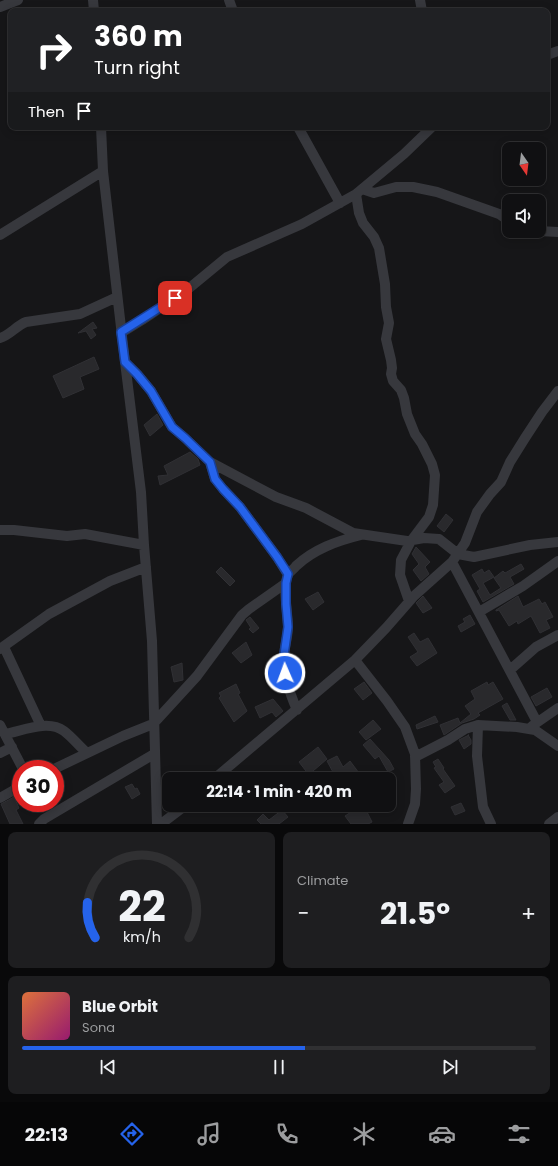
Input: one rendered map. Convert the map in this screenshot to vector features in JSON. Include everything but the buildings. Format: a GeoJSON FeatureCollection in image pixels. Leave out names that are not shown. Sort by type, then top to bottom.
{"type":"FeatureCollection","features":[{"type":"Feature","properties":{"kind":"street"},"geometry":{"type":"LineString","coordinates":[[0,7],[18,0]]}},
{"type":"Feature","properties":{"kind":"street"},"geometry":{"type":"LineString","coordinates":[[101,130],[103,171],[141,492],[152,641],[153,724],[157,824]]}},
{"type":"Feature","properties":{"kind":"street"},"geometry":{"type":"LineString","coordinates":[[300,130],[340,203]]}},
{"type":"Feature","properties":{"kind":"street"},"geometry":{"type":"LineString","coordinates":[[121,332],[187,290],[227,257],[286,232],[359,192],[404,154],[429,130]]}},
{"type":"Feature","properties":{"kind":"street"},"geometry":{"type":"LineString","coordinates":[[0,234],[103,171]]}},
{"type":"Feature","properties":{"kind":"street"},"geometry":{"type":"LineString","coordinates":[[359,192],[374,193],[396,187],[413,187],[436,192],[502,216]]}},
{"type":"Feature","properties":{"kind":"street"},"geometry":{"type":"LineString","coordinates":[[359,192],[359,213],[363,223],[374,237],[379,248],[389,323],[386,339],[391,360],[391,374],[393,381],[401,390],[407,414],[415,434],[422,444],[432,464],[435,474],[433,506],[429,517],[411,541],[401,560],[400,575],[409,602]]}},
{"type":"Feature","properties":{"kind":"street"},"geometry":{"type":"LineString","coordinates":[[546,231],[558,232]]}},
{"type":"Feature","properties":{"kind":"street"},"geometry":{"type":"LineString","coordinates":[[0,338],[9,334],[19,325],[26,322],[80,314],[117,297]]}},
{"type":"Feature","properties":{"kind":"street"},"geometry":{"type":"LineString","coordinates":[[125,362],[151,391],[172,427],[210,462],[276,497],[306,508],[353,533],[411,541],[424,538],[439,539],[455,558],[479,612],[537,722]]}},
{"type":"Feature","properties":{"kind":"street"},"geometry":{"type":"LineString","coordinates":[[222,772],[355,660],[409,602],[455,558],[465,544],[477,512],[501,482],[510,462],[525,438],[558,391]]}},
{"type":"Feature","properties":{"kind":"street"},"geometry":{"type":"LineString","coordinates":[[210,462],[215,479],[240,507],[277,557],[287,579],[286,604],[288,627],[284,655],[285,673],[289,692],[297,710]]}},
{"type":"Feature","properties":{"kind":"street"},"geometry":{"type":"LineString","coordinates":[[0,530],[14,530],[67,536],[85,534],[144,545]]}},
{"type":"Feature","properties":{"kind":"street"},"geometry":{"type":"LineString","coordinates":[[64,764],[153,724],[197,676],[242,615],[287,579],[303,559],[332,543],[363,535]]}},
{"type":"Feature","properties":{"kind":"street"},"geometry":{"type":"LineString","coordinates":[[455,558],[474,558],[530,545],[558,542]]}},
{"type":"Feature","properties":{"kind":"street"},"geometry":{"type":"LineString","coordinates":[[479,612],[523,586],[558,560]]}},
{"type":"Feature","properties":{"kind":"street"},"geometry":{"type":"LineString","coordinates":[[41,726],[2,648],[49,614],[110,581],[146,567]]}},
{"type":"Feature","properties":{"kind":"street"},"geometry":{"type":"LineString","coordinates":[[510,670],[536,647],[558,635]]}},
{"type":"Feature","properties":{"kind":"street"},"geometry":{"type":"LineString","coordinates":[[355,660],[405,727],[415,757],[415,804],[408,824]]}},
{"type":"Feature","properties":{"kind":"street"},"geometry":{"type":"LineString","coordinates":[[527,729],[558,708]]}},
{"type":"Feature","properties":{"kind":"street"},"geometry":{"type":"LineString","coordinates":[[0,725],[19,760]]}},
{"type":"Feature","properties":{"kind":"street"},"geometry":{"type":"LineString","coordinates":[[415,757],[448,740],[465,729],[478,725],[535,730],[558,746]]}},
{"type":"Feature","properties":{"kind":"street"},"geometry":{"type":"LineString","coordinates":[[478,725],[477,756],[483,808],[492,824]]}},
{"type":"Feature","properties":{"kind":"street"},"geometry":{"type":"LineString","coordinates":[[5,734],[41,726],[53,726],[63,730],[86,753]]}},
{"type":"Feature","properties":{"kind":"street"},"geometry":{"type":"LineString","coordinates":[[0,753],[12,747]]}},
{"type":"Feature","properties":{"kind":"street"},"geometry":{"type":"LineString","coordinates":[[39,824],[44,819],[154,754]]}},
{"type":"Feature","properties":{"kind":"street"},"geometry":{"type":"LineString","coordinates":[[0,798],[12,791]]}},
{"type":"Feature","properties":{"kind":"street"},"geometry":{"type":"LineString","coordinates":[[161,824],[177,812]]}},
{"type":"Feature","properties":{"kind":"street"},"geometry":{"type":"LineString","coordinates":[[549,824],[558,817]]}},
{"type":"Feature","properties":{"kind":"route"},"geometry":{"type":"LineString","coordinates":[[175,298],[121,332],[125,362],[151,391],[172,427],[210,462],[215,479],[234,499],[288,574],[286,583],[288,627],[284,655],[285,673]]}}]}
